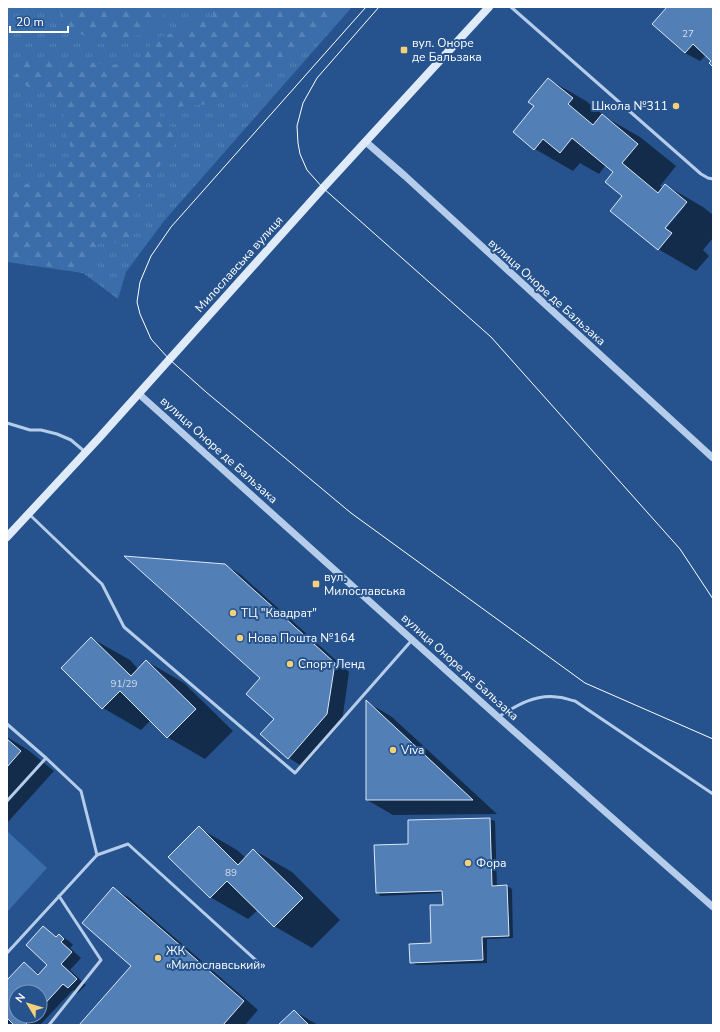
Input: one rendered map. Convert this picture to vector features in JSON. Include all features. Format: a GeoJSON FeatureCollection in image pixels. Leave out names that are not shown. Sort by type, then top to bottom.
{"type":"FeatureCollection","features":[{"type":"Feature","properties":{"kind":"main road","name":"Милославська вулиця"},"geometry":{"type":"LineString","coordinates":[[7,537],[139,394],[323,188],[489,7]]}},
{"type":"Feature","properties":{"kind":"street","name":"вулиця Оноре де Бальзака"},"geometry":{"type":"LineString","coordinates":[[366,142],[713,458]]}},
{"type":"Feature","properties":{"kind":"street","name":"вулиця Оноре де Бальзака"},"geometry":{"type":"LineString","coordinates":[[139,394],[498,717],[713,907]]}},
{"type":"Feature","properties":{"kind":"lane"},"geometry":{"type":"LineString","coordinates":[[512,7],[701,174],[708,178],[713,178]]}},
{"type":"Feature","properties":{"kind":"lane"},"geometry":{"type":"LineString","coordinates":[[7,423],[30,430],[41,430],[57,434],[70,440],[86,452]]}},
{"type":"Feature","properties":{"kind":"lane"},"geometry":{"type":"LineString","coordinates":[[29,513],[102,584],[124,627],[295,773],[413,639]]}},
{"type":"Feature","properties":{"kind":"lane"},"geometry":{"type":"LineString","coordinates":[[498,717],[514,707],[532,699],[556,696],[575,701],[713,794]]}},
{"type":"Feature","properties":{"kind":"lane"},"geometry":{"type":"LineString","coordinates":[[7,724],[81,791],[97,855]]}},
{"type":"Feature","properties":{"kind":"lane"},"geometry":{"type":"LineString","coordinates":[[7,801],[46,758]]}},
{"type":"Feature","properties":{"kind":"lane"},"geometry":{"type":"LineString","coordinates":[[7,954],[97,855],[128,844],[259,963]]}},
{"type":"Feature","properties":{"kind":"lane"},"geometry":{"type":"LineString","coordinates":[[50,1025],[101,960],[60,896]]}},
{"type":"Feature","properties":{"kind":"green space"},"geometry":{"type":"Polygon","coordinates":[[[7,7],[352,7],[164,221],[126,272],[118,299],[83,273],[7,262],[7,7]]]}},
{"type":"Feature","properties":{"kind":"green space"},"geometry":{"type":"Polygon","coordinates":[[[59,7],[171,7],[146,34],[101,44],[63,25],[59,7]]]}},
{"type":"Feature","properties":{"kind":"green space"},"geometry":{"type":"Polygon","coordinates":[[[213,7],[339,7],[336,19],[305,49],[210,104],[153,109],[181,136],[133,203],[131,242],[98,243],[83,273],[7,258],[7,184],[40,184],[73,155],[67,136],[62,105],[48,90],[36,92],[15,77],[24,57],[73,60],[109,65],[142,62],[154,39],[178,31],[213,16],[213,7]]]}},
{"type":"Feature","properties":{"kind":"green space"},"geometry":{"type":"Polygon","coordinates":[[[7,831],[47,868],[7,912],[7,831]]]}},
{"type":"Feature","properties":{"kind":"building"},"geometry":{"type":"Polygon","coordinates":[[[667,7],[713,7],[713,67],[709,63],[711,61],[693,44],[685,53],[652,24],[667,7]]]}},
{"type":"Feature","properties":{"kind":"building"},"geometry":{"type":"Polygon","coordinates":[[[548,78],[573,98],[568,104],[593,125],[602,114],[638,144],[622,163],[658,193],[665,184],[687,202],[665,228],[672,233],[658,250],[610,211],[622,196],[605,182],[613,172],[572,138],[560,153],[543,139],[534,150],[513,132],[534,106],[528,102],[548,78]]]}},
{"type":"Feature","properties":{"kind":"building","name":"ТЦ \"Квадрат\""},"geometry":{"type":"Polygon","coordinates":[[[124,556],[225,564],[335,663],[327,714],[288,759],[260,734],[274,719],[246,694],[260,678],[124,556]]]}},
{"type":"Feature","properties":{"kind":"building"},"geometry":{"type":"Polygon","coordinates":[[[91,637],[131,676],[146,660],[196,709],[167,738],[120,691],[102,709],[61,668],[91,637]]]}},
{"type":"Feature","properties":{"kind":"building","name":"Viva"},"geometry":{"type":"Polygon","coordinates":[[[366,700],[473,800],[366,800],[366,700]]]}},
{"type":"Feature","properties":{"kind":"building"},"geometry":{"type":"Polygon","coordinates":[[[7,739],[21,751],[7,767],[7,739]]]}},
{"type":"Feature","properties":{"kind":"building"},"geometry":{"type":"Polygon","coordinates":[[[490,818],[492,886],[507,885],[509,936],[482,937],[483,960],[410,963],[409,944],[431,943],[430,905],[443,905],[442,891],[376,893],[374,845],[408,844],[408,820],[490,818]]]}},
{"type":"Feature","properties":{"kind":"building"},"geometry":{"type":"Polygon","coordinates":[[[199,826],[238,865],[253,849],[303,898],[274,927],[227,881],[210,898],[168,857],[199,826]]]}},
{"type":"Feature","properties":{"kind":"building","name":"ЖК «Милославський»"},"geometry":{"type":"Polygon","coordinates":[[[113,887],[244,1001],[223,1025],[79,1025],[131,966],[82,923],[113,887]]]}},
{"type":"Feature","properties":{"kind":"building"},"geometry":{"type":"Polygon","coordinates":[[[43,926],[56,937],[59,934],[64,939],[61,942],[72,952],[61,964],[77,979],[68,988],[63,984],[48,1000],[48,984],[8,984],[8,1019],[7,980],[24,962],[38,975],[47,965],[26,945],[43,926]]]}},
{"type":"Feature","properties":{"kind":"building"},"geometry":{"type":"Polygon","coordinates":[[[294,1010],[309,1025],[278,1025],[294,1010]]]}},
{"type":"Feature","properties":{"kind":"building"},"geometry":{"type":"Polygon","coordinates":[[[13,1024],[26,1024],[25,1025],[13,1024]]]}},
{"type":"Feature","properties":{"kind":"tram line"},"geometry":{"type":"LineString","coordinates":[[366,7],[171,227],[151,256],[140,282],[137,302],[140,314],[151,339],[169,359],[206,392],[351,513],[585,683],[713,739]]}},
{"type":"Feature","properties":{"kind":"tram line"},"geometry":{"type":"LineString","coordinates":[[379,7],[317,78],[303,103],[297,126],[298,143],[300,154],[307,170],[323,188],[491,337],[680,549],[713,599]]}},
{"type":"Feature","properties":{"kind":"place","name":"вул. Оноре де Бальзака"},"geometry":{"type":"Point","coordinates":[404,50]}},
{"type":"Feature","properties":{"kind":"place","name":"Школа №311"},"geometry":{"type":"Point","coordinates":[676,106]}},
{"type":"Feature","properties":{"kind":"place","name":"вул. Милославська"},"geometry":{"type":"Point","coordinates":[316,584]}},
{"type":"Feature","properties":{"kind":"place","name":"ТЦ \"Квадрат\""},"geometry":{"type":"Point","coordinates":[233,613]}},
{"type":"Feature","properties":{"kind":"place","name":"Нова Пошта №164"},"geometry":{"type":"Point","coordinates":[240,638]}},
{"type":"Feature","properties":{"kind":"place","name":"Спорт Ленд"},"geometry":{"type":"Point","coordinates":[290,664]}},
{"type":"Feature","properties":{"kind":"place","name":"Viva"},"geometry":{"type":"Point","coordinates":[393,750]}},
{"type":"Feature","properties":{"kind":"place","name":"Фора"},"geometry":{"type":"Point","coordinates":[468,863]}},
{"type":"Feature","properties":{"kind":"place","name":"ЖК «Милославський»"},"geometry":{"type":"Point","coordinates":[158,958]}}]}
